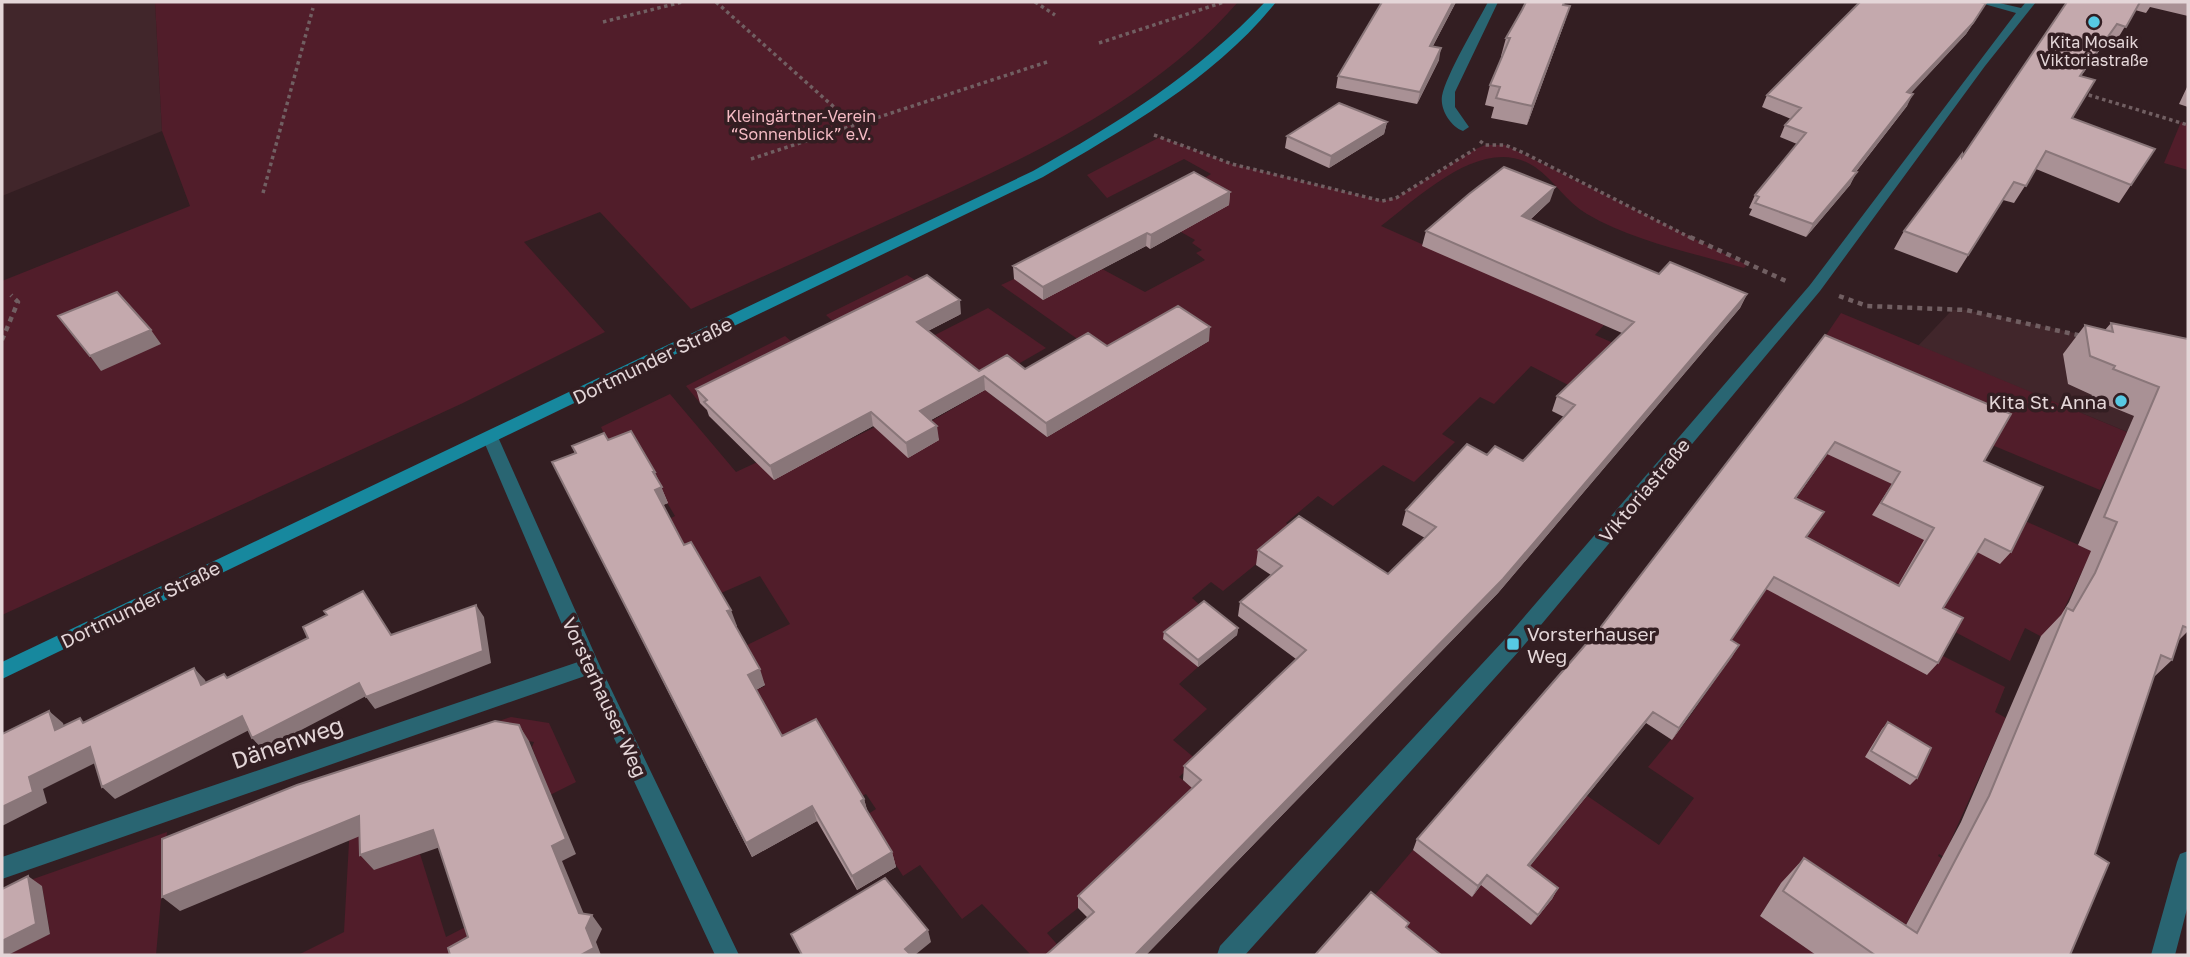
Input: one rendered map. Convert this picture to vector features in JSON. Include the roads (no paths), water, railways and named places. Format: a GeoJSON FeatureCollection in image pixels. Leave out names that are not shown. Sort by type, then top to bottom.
{"type":"FeatureCollection","features":[{"type":"Feature","properties":{"kind":"main road","name":"Dortmunder Straße"},"geometry":{"type":"LineString","coordinates":[[2,671],[1038,174],[1156,104],[1229,47],[1271,2]]}},
{"type":"Feature","properties":{"kind":"street"},"geometry":{"type":"LineString","coordinates":[[1463,127],[1449,112],[1446,104],[1449,92],[1493,2]]}},
{"type":"Feature","properties":{"kind":"street"},"geometry":{"type":"LineString","coordinates":[[1982,2],[2027,7]]}},
{"type":"Feature","properties":{"kind":"street","name":"Viktoriastraße"},"geometry":{"type":"LineString","coordinates":[[1229,955],[1513,644],[1814,290],[1981,64],[2027,7]]}},
{"type":"Feature","properties":{"kind":"street","name":"Vorsterhauser Weg"},"geometry":{"type":"LineString","coordinates":[[490,437],[590,666],[727,955]]}},
{"type":"Feature","properties":{"kind":"street","name":"Dänenweg"},"geometry":{"type":"LineString","coordinates":[[2,868],[590,666]]}},
{"type":"Feature","properties":{"kind":"street"},"geometry":{"type":"LineString","coordinates":[[2163,955],[2188,862]]}},
{"type":"Feature","properties":{"kind":"place","name":"Kita Mosaik Viktoriastraße"},"geometry":{"type":"Point","coordinates":[2094,22]}},
{"type":"Feature","properties":{"kind":"place","name":"Kita St. Anna"},"geometry":{"type":"Point","coordinates":[2121,401]}},
{"type":"Feature","properties":{"kind":"place","name":"Vorsterhauser Weg"},"geometry":{"type":"Point","coordinates":[1513,644]}},
{"type":"Feature","properties":{"kind":"park label","name":"Kleingärtner-Verein “Sonnenblick” e.V."},"geometry":{"type":"Point","coordinates":[801,125]}}]}
